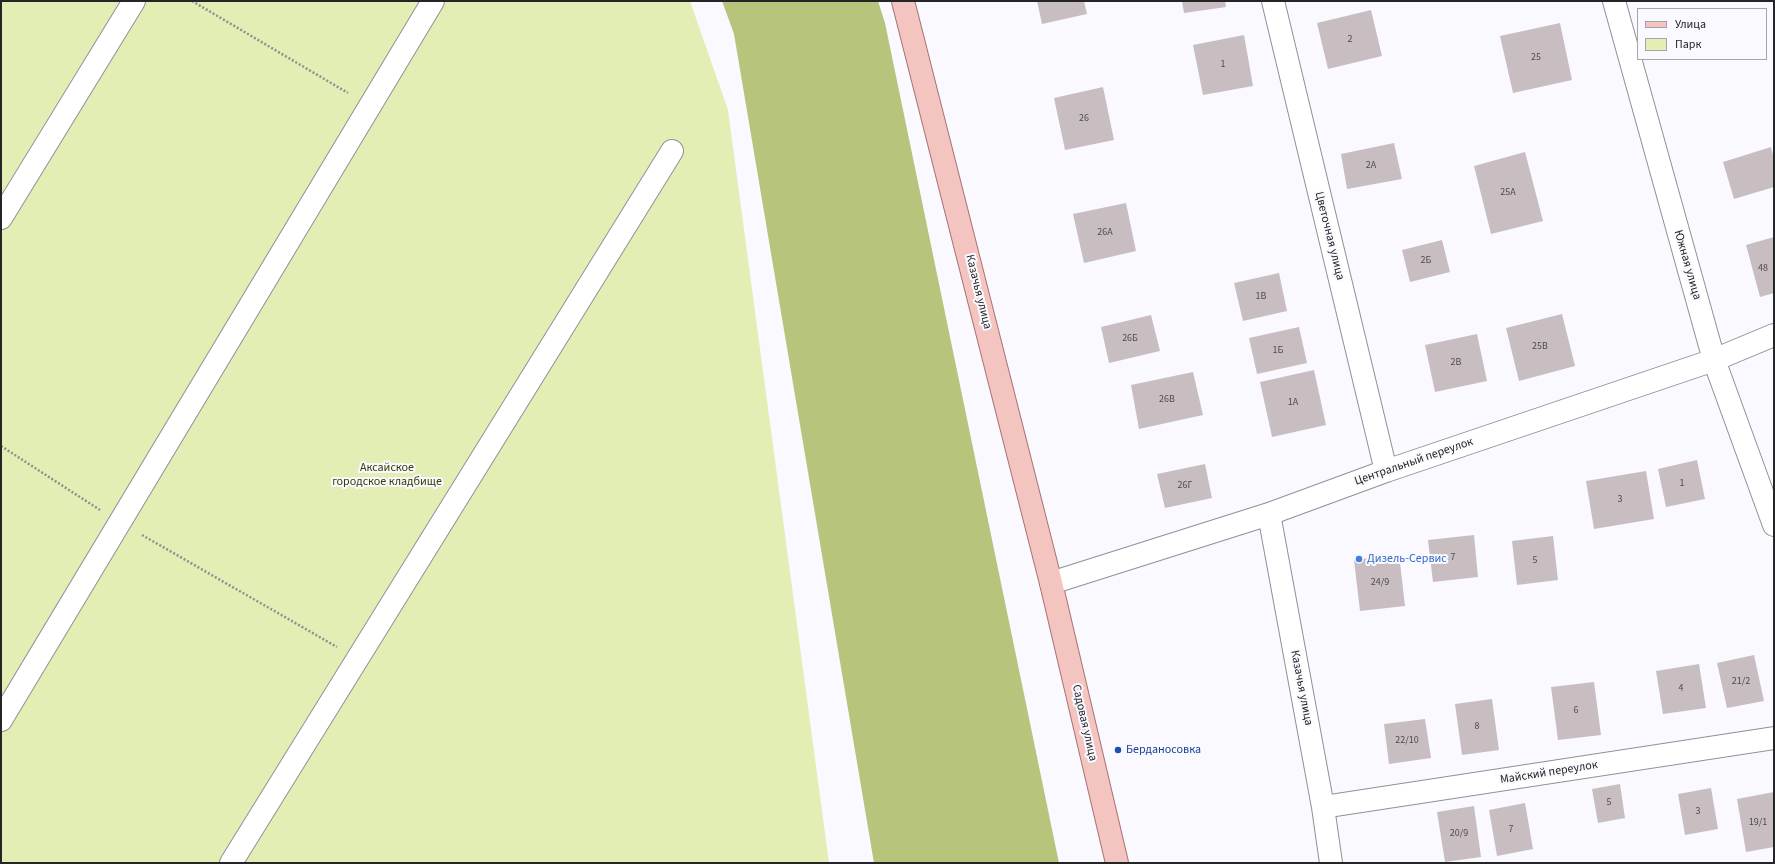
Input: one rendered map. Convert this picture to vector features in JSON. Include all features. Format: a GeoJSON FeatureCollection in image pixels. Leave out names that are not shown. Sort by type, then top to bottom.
{"type":"FeatureCollection","features":[{"type":"Feature","properties":{"kind":"main road","name":"Казачья улица"},"geometry":{"type":"LineString","coordinates":[[903,1],[1051,583]]}},
{"type":"Feature","properties":{"kind":"main road","name":"Садовая улица"},"geometry":{"type":"LineString","coordinates":[[1051,583],[1117,863]]}},
{"type":"Feature","properties":{"kind":"street"},"geometry":{"type":"LineString","coordinates":[[1,218],[134,1]]}},
{"type":"Feature","properties":{"kind":"street"},"geometry":{"type":"LineString","coordinates":[[1,720],[371,106],[432,1]]}},
{"type":"Feature","properties":{"kind":"street","name":"Цветочная улица"},"geometry":{"type":"LineString","coordinates":[[1272,1],[1386,471]]}},
{"type":"Feature","properties":{"kind":"street","name":"Южная улица"},"geometry":{"type":"LineString","coordinates":[[1614,1],[1714,360],[1774,525]]}},
{"type":"Feature","properties":{"kind":"street"},"geometry":{"type":"LineString","coordinates":[[231,863],[672,152]]}},
{"type":"Feature","properties":{"kind":"street","name":"Центральный переулок"},"geometry":{"type":"LineString","coordinates":[[1051,583],[1269,514],[1386,471],[1714,360],[1774,335]]}},
{"type":"Feature","properties":{"kind":"street","name":"Казачья улица"},"geometry":{"type":"LineString","coordinates":[[1269,514],[1332,863]]}},
{"type":"Feature","properties":{"kind":"street","name":"Майский переулок"},"geometry":{"type":"LineString","coordinates":[[1323,807],[1774,738]]}},
{"type":"Feature","properties":{"kind":"path"},"geometry":{"type":"LineString","coordinates":[[192,1],[371,106]]}},
{"type":"Feature","properties":{"kind":"path"},"geometry":{"type":"LineString","coordinates":[[1,446],[119,523],[358,659]]}},
{"type":"Feature","properties":{"kind":"green space","name":"Аксайское городское кладбище"},"geometry":{"type":"Polygon","coordinates":[[[1,1],[690,1],[728,110],[829,863],[1,863],[1,1]]]}},
{"type":"Feature","properties":{"kind":"green space"},"geometry":{"type":"Polygon","coordinates":[[[722,1],[878,1],[885,23],[1059,863],[874,863],[734,34],[722,1]]]}},
{"type":"Feature","properties":{"kind":"building"},"geometry":{"type":"Polygon","coordinates":[[[1037,1],[1084,1],[1087,14],[1042,24],[1037,1]]]}},
{"type":"Feature","properties":{"kind":"building"},"geometry":{"type":"Polygon","coordinates":[[[1182,1],[1225,1],[1226,7],[1184,13],[1182,1]]]}},
{"type":"Feature","properties":{"kind":"building"},"geometry":{"type":"Polygon","coordinates":[[[1371,10],[1382,56],[1328,69],[1317,23],[1371,10]]]}},
{"type":"Feature","properties":{"kind":"building"},"geometry":{"type":"Polygon","coordinates":[[[1560,23],[1572,80],[1513,93],[1500,36],[1560,23]]]}},
{"type":"Feature","properties":{"kind":"building"},"geometry":{"type":"Polygon","coordinates":[[[1244,35],[1253,86],[1203,95],[1193,45],[1244,35]]]}},
{"type":"Feature","properties":{"kind":"building"},"geometry":{"type":"Polygon","coordinates":[[[1103,87],[1114,140],[1065,150],[1054,98],[1103,87]]]}},
{"type":"Feature","properties":{"kind":"building"},"geometry":{"type":"Polygon","coordinates":[[[1394,143],[1402,179],[1347,189],[1341,154],[1394,143]]]}},
{"type":"Feature","properties":{"kind":"building"},"geometry":{"type":"Polygon","coordinates":[[[1771,147],[1774,159],[1774,187],[1734,199],[1723,162],[1771,147]]]}},
{"type":"Feature","properties":{"kind":"building"},"geometry":{"type":"Polygon","coordinates":[[[1525,152],[1543,221],[1491,234],[1474,166],[1525,152]]]}},
{"type":"Feature","properties":{"kind":"building"},"geometry":{"type":"Polygon","coordinates":[[[1126,203],[1136,251],[1084,263],[1073,214],[1126,203]]]}},
{"type":"Feature","properties":{"kind":"building"},"geometry":{"type":"Polygon","coordinates":[[[1774,237],[1774,293],[1760,297],[1746,245],[1774,237]]]}},
{"type":"Feature","properties":{"kind":"building"},"geometry":{"type":"Polygon","coordinates":[[[1442,240],[1450,272],[1410,282],[1402,250],[1442,240]]]}},
{"type":"Feature","properties":{"kind":"building"},"geometry":{"type":"Polygon","coordinates":[[[1279,273],[1287,311],[1243,321],[1234,283],[1279,273]]]}},
{"type":"Feature","properties":{"kind":"building"},"geometry":{"type":"Polygon","coordinates":[[[1562,314],[1575,366],[1519,381],[1506,328],[1562,314]]]}},
{"type":"Feature","properties":{"kind":"building"},"geometry":{"type":"Polygon","coordinates":[[[1151,315],[1160,351],[1109,363],[1101,327],[1151,315]]]}},
{"type":"Feature","properties":{"kind":"building"},"geometry":{"type":"Polygon","coordinates":[[[1299,327],[1307,363],[1257,374],[1249,338],[1299,327]]]}},
{"type":"Feature","properties":{"kind":"building"},"geometry":{"type":"Polygon","coordinates":[[[1477,334],[1487,381],[1435,392],[1425,345],[1477,334]]]}},
{"type":"Feature","properties":{"kind":"building"},"geometry":{"type":"Polygon","coordinates":[[[1314,370],[1326,425],[1272,437],[1260,382],[1314,370]]]}},
{"type":"Feature","properties":{"kind":"building"},"geometry":{"type":"Polygon","coordinates":[[[1193,372],[1203,415],[1139,429],[1131,385],[1193,372]]]}},
{"type":"Feature","properties":{"kind":"building"},"geometry":{"type":"Polygon","coordinates":[[[1697,460],[1705,499],[1666,507],[1658,469],[1697,460]]]}},
{"type":"Feature","properties":{"kind":"building"},"geometry":{"type":"Polygon","coordinates":[[[1205,464],[1212,498],[1165,508],[1157,474],[1205,464]]]}},
{"type":"Feature","properties":{"kind":"building"},"geometry":{"type":"Polygon","coordinates":[[[1646,471],[1654,519],[1594,529],[1586,481],[1646,471]]]}},
{"type":"Feature","properties":{"kind":"building"},"geometry":{"type":"Polygon","coordinates":[[[1474,535],[1478,577],[1433,582],[1428,540],[1474,535]]]}},
{"type":"Feature","properties":{"kind":"building"},"geometry":{"type":"Polygon","coordinates":[[[1553,536],[1558,580],[1517,585],[1512,541],[1553,536]]]}},
{"type":"Feature","properties":{"kind":"building"},"geometry":{"type":"Polygon","coordinates":[[[1399,554],[1405,606],[1360,611],[1354,560],[1399,554]]]}},
{"type":"Feature","properties":{"kind":"building"},"geometry":{"type":"Polygon","coordinates":[[[1754,655],[1764,701],[1727,708],[1717,663],[1754,655]]]}},
{"type":"Feature","properties":{"kind":"building"},"geometry":{"type":"Polygon","coordinates":[[[1699,664],[1706,708],[1663,714],[1656,671],[1699,664]]]}},
{"type":"Feature","properties":{"kind":"building"},"geometry":{"type":"Polygon","coordinates":[[[1594,682],[1601,735],[1558,740],[1551,687],[1594,682]]]}},
{"type":"Feature","properties":{"kind":"building"},"geometry":{"type":"Polygon","coordinates":[[[1492,699],[1499,750],[1462,755],[1455,704],[1492,699]]]}},
{"type":"Feature","properties":{"kind":"building"},"geometry":{"type":"Polygon","coordinates":[[[1425,719],[1431,758],[1389,764],[1384,724],[1425,719]]]}},
{"type":"Feature","properties":{"kind":"building"},"geometry":{"type":"Polygon","coordinates":[[[1620,784],[1625,818],[1598,823],[1592,789],[1620,784]]]}},
{"type":"Feature","properties":{"kind":"building"},"geometry":{"type":"Polygon","coordinates":[[[1711,788],[1718,829],[1685,835],[1678,794],[1711,788]]]}},
{"type":"Feature","properties":{"kind":"building"},"geometry":{"type":"Polygon","coordinates":[[[1774,792],[1774,847],[1746,852],[1737,799],[1774,792]]]}},
{"type":"Feature","properties":{"kind":"building"},"geometry":{"type":"Polygon","coordinates":[[[1525,803],[1533,849],[1497,856],[1489,810],[1525,803]]]}},
{"type":"Feature","properties":{"kind":"building"},"geometry":{"type":"Polygon","coordinates":[[[1474,806],[1481,857],[1445,862],[1437,812],[1474,806]]]}},
{"type":"Feature","properties":{"kind":"place","name":"Дизель-Сервис"},"geometry":{"type":"Point","coordinates":[1359,559]}},
{"type":"Feature","properties":{"kind":"place","name":"Берданосовка"},"geometry":{"type":"Point","coordinates":[1118,750]}}]}
